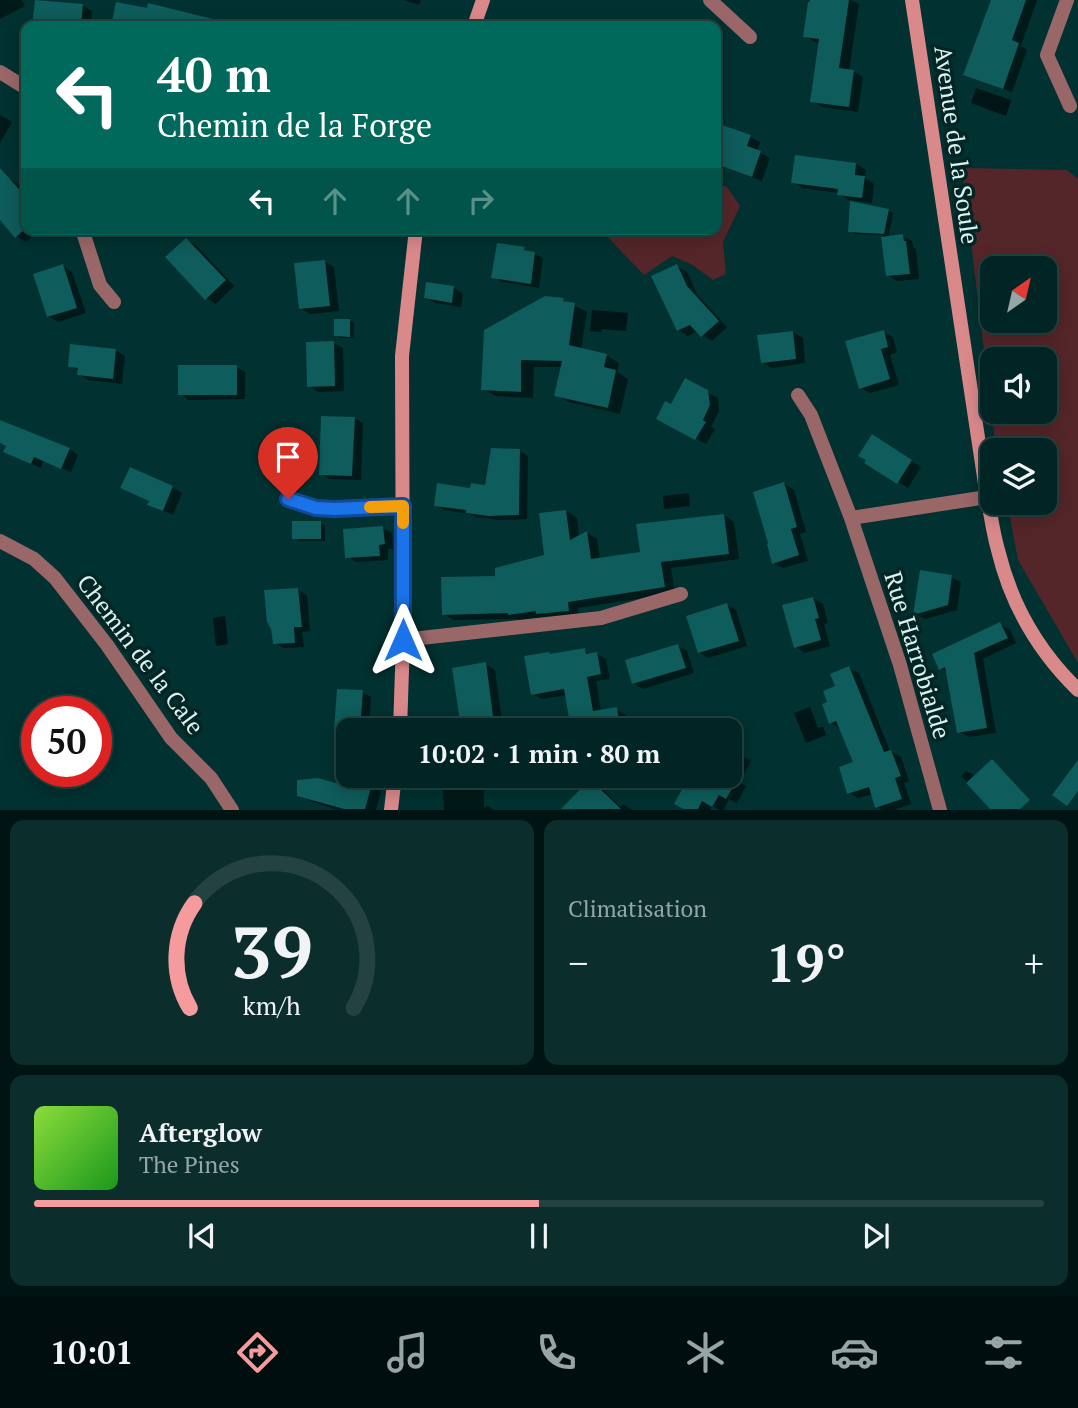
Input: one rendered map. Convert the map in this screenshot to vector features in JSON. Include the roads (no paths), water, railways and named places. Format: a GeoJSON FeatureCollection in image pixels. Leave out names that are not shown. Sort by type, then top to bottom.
{"type":"FeatureCollection","features":[{"type":"Feature","properties":{"kind":"street"},"geometry":{"type":"LineString","coordinates":[[476,21],[483,0]]}},
{"type":"Feature","properties":{"kind":"street"},"geometry":{"type":"LineString","coordinates":[[710,0],[750,37]]}},
{"type":"Feature","properties":{"kind":"street","name":"Avenue de la Soule"},"geometry":{"type":"LineString","coordinates":[[912,0],[980,451]]}},
{"type":"Feature","properties":{"kind":"street"},"geometry":{"type":"LineString","coordinates":[[1067,0],[1047,55],[1070,106]]}},
{"type":"Feature","properties":{"kind":"street"},"geometry":{"type":"LineString","coordinates":[[0,72],[21,85]]}},
{"type":"Feature","properties":{"kind":"street"},"geometry":{"type":"LineString","coordinates":[[84,235],[100,285],[114,302]]}},
{"type":"Feature","properties":{"kind":"street"},"geometry":{"type":"LineString","coordinates":[[400,718],[403,640],[402,356],[415,235]]}},
{"type":"Feature","properties":{"kind":"street","name":"Rue Harrobialde"},"geometry":{"type":"LineString","coordinates":[[797,396],[811,415],[851,518],[900,665],[936,809]]}},
{"type":"Feature","properties":{"kind":"street"},"geometry":{"type":"LineString","coordinates":[[851,518],[980,498]]}},
{"type":"Feature","properties":{"kind":"street"},"geometry":{"type":"LineString","coordinates":[[288,499],[326,509],[403,506]]}},
{"type":"Feature","properties":{"kind":"street","name":"Avenue de la Soule"},"geometry":{"type":"LineString","coordinates":[[991,515],[998,552],[1028,626],[1057,669],[1078,690]]}},
{"type":"Feature","properties":{"kind":"street","name":"Chemin de la Cale"},"geometry":{"type":"LineString","coordinates":[[0,541],[34,559],[55,578],[107,645],[171,738],[211,778],[232,810]]}},
{"type":"Feature","properties":{"kind":"street"},"geometry":{"type":"LineString","coordinates":[[403,640],[601,618],[681,594]]}},
{"type":"Feature","properties":{"kind":"street"},"geometry":{"type":"LineString","coordinates":[[391,810],[394,788]]}}]}
